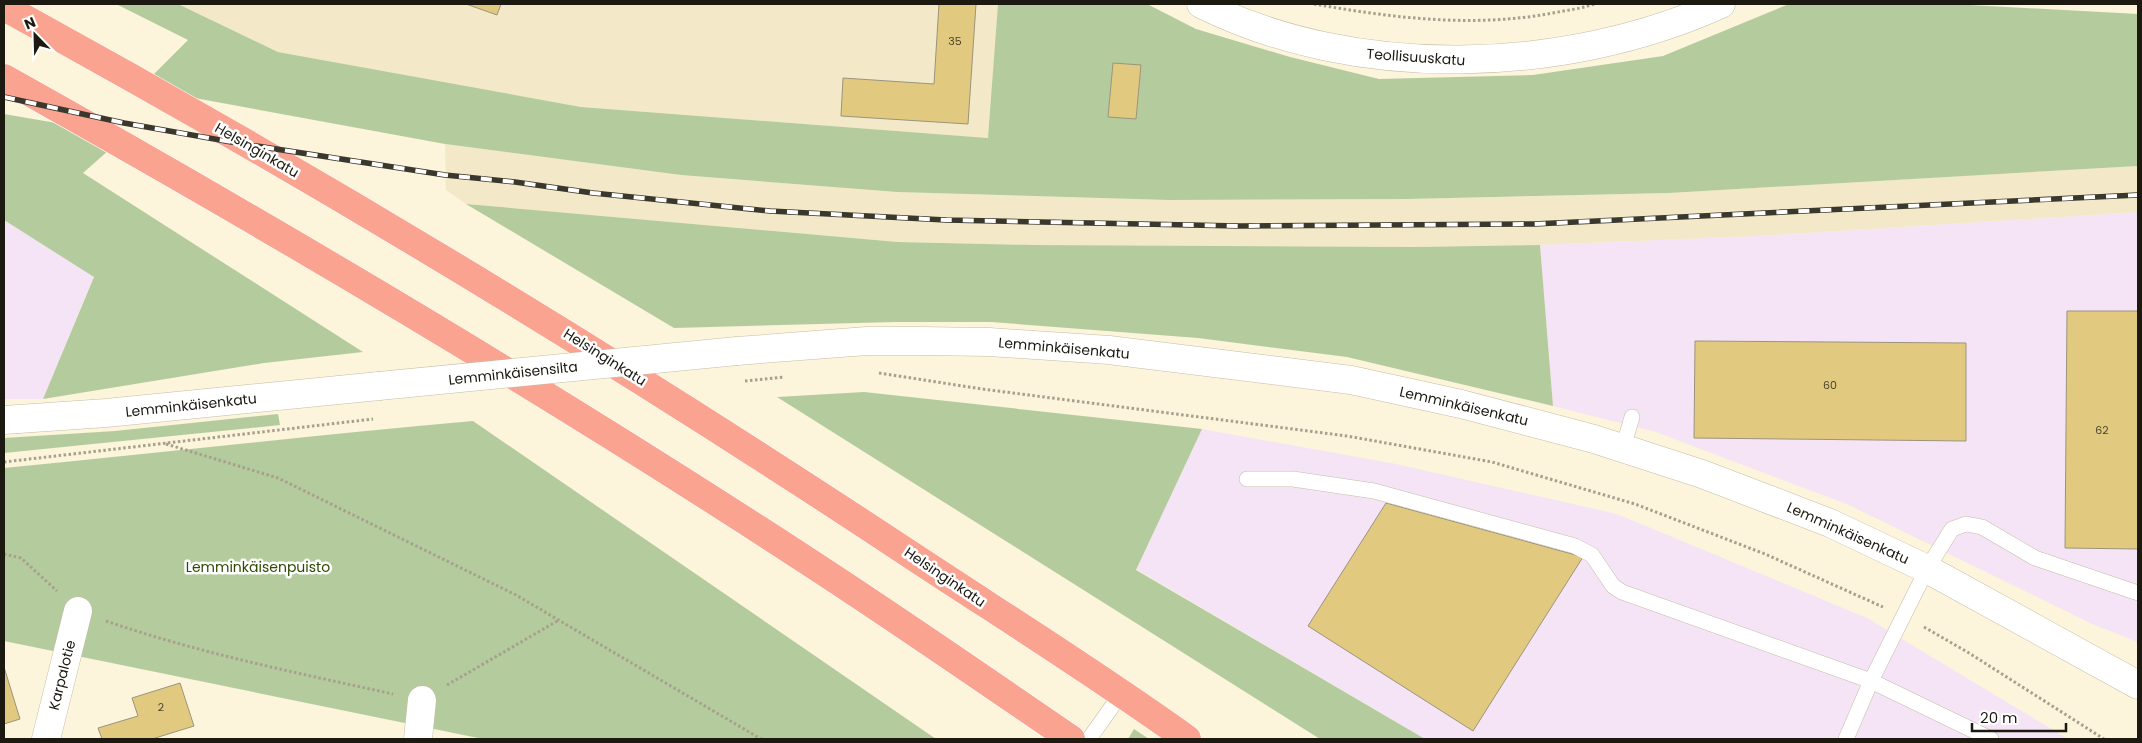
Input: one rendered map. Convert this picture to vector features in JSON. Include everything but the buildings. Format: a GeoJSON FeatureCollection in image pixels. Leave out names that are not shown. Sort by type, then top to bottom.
{"type":"FeatureCollection","features":[{"type":"Feature","properties":{"kind":"highway","name":"Helsinginkatu"},"geometry":{"type":"LineString","coordinates":[[4,7],[134,78],[367,213],[561,330],[747,446],[1178,733],[1195,739]]}},
{"type":"Feature","properties":{"kind":"highway"},"geometry":{"type":"LineString","coordinates":[[4,78],[162,166],[392,301],[559,404],[816,567],[1071,739]]}},
{"type":"Feature","properties":{"kind":"street","name":"Teollisuuskatu"},"geometry":{"type":"LineString","coordinates":[[1201,4],[1226,16],[1304,41],[1354,52],[1404,58],[1465,61],[1549,52],[1608,41],[1656,28],[1710,6]]}},
{"type":"Feature","properties":{"kind":"street","name":"Lemminkäisenkatu"},"geometry":{"type":"LineString","coordinates":[[737,351],[867,341],[990,342],[1108,350],[1351,380],[1461,404],[1623,448],[1702,474],[1830,522],[1927,569],[2138,685]]}},
{"type":"Feature","properties":{"kind":"street","name":"Lemminkäisensilta"},"geometry":{"type":"LineString","coordinates":[[379,386],[737,351]]}},
{"type":"Feature","properties":{"kind":"street","name":"Lemminkäisenkatu"},"geometry":{"type":"LineString","coordinates":[[4,420],[106,413],[379,386]]}},
{"type":"Feature","properties":{"kind":"street","name":"Karpalotie"},"geometry":{"type":"LineString","coordinates":[[46,739],[78,611]]}},
{"type":"Feature","properties":{"kind":"street"},"geometry":{"type":"LineString","coordinates":[[418,739],[422,700]]}},
{"type":"Feature","properties":{"kind":"lane"},"geometry":{"type":"LineString","coordinates":[[1623,448],[1632,417]]}},
{"type":"Feature","properties":{"kind":"lane"},"geometry":{"type":"LineString","coordinates":[[1247,479],[1293,479],[1374,491],[1575,546],[1592,555],[1614,586],[1622,592],[1871,681],[1991,739]]}},
{"type":"Feature","properties":{"kind":"lane"},"geometry":{"type":"LineString","coordinates":[[1846,739],[1871,681],[1927,569],[1952,528],[1966,524],[1982,527],[2035,558],[2138,593]]}},
{"type":"Feature","properties":{"kind":"lane"},"geometry":{"type":"LineString","coordinates":[[1090,739],[1121,694]]}},
{"type":"Feature","properties":{"kind":"path"},"geometry":{"type":"LineString","coordinates":[[1314,4],[1378,14],[1464,21],[1505,21],[1594,4]]}},
{"type":"Feature","properties":{"kind":"path"},"geometry":{"type":"LineString","coordinates":[[4,462],[374,419]]}},
{"type":"Feature","properties":{"kind":"path"},"geometry":{"type":"LineString","coordinates":[[166,444],[278,478],[516,595],[761,739]]}},
{"type":"Feature","properties":{"kind":"path"},"geometry":{"type":"LineString","coordinates":[[4,554],[21,558],[78,611],[154,638],[282,670],[422,700],[559,620]]}},
{"type":"Feature","properties":{"kind":"shaded area"},"geometry":{"type":"Polygon","coordinates":[[[178,4],[998,4],[989,138],[581,107],[278,52],[178,4]]]}},
{"type":"Feature","properties":{"kind":"shaded area"},"geometry":{"type":"Polygon","coordinates":[[[445,144],[681,175],[897,192],[1169,200],[1407,199],[1669,193],[2138,166],[2138,212],[1776,235],[1540,245],[1414,247],[1033,245],[898,242],[466,204],[446,190],[445,144]]]}},
{"type":"Feature","properties":{"kind":"shaded area"},"geometry":{"type":"Polygon","coordinates":[[[2138,212],[2138,642],[2092,624],[1849,505],[1656,432],[1553,406],[1540,245],[1776,235],[2138,212]]]}},
{"type":"Feature","properties":{"kind":"shaded area"},"geometry":{"type":"Polygon","coordinates":[[[4,220],[94,276],[43,399],[4,399],[4,220]]]}},
{"type":"Feature","properties":{"kind":"shaded area"},"geometry":{"type":"Polygon","coordinates":[[[1202,429],[1396,464],[1617,514],[1867,618],[2068,739],[1425,739],[1136,569],[1202,429]]]}},
{"type":"Feature","properties":{"kind":"green space"},"geometry":{"type":"Polygon","coordinates":[[[116,4],[178,4],[278,52],[581,107],[988,138],[998,4],[1147,4],[1196,29],[1290,57],[1379,79],[1533,75],[1663,56],[1789,4],[1951,4],[2138,14],[2138,166],[1669,193],[1407,199],[1169,200],[897,192],[681,175],[445,144],[140,88],[188,40],[116,4]]]}},
{"type":"Feature","properties":{"kind":"green space"},"geometry":{"type":"Polygon","coordinates":[[[4,114],[126,135],[83,173],[363,352],[264,363],[43,399],[94,277],[4,220],[4,114]]]}},
{"type":"Feature","properties":{"kind":"green space"},"geometry":{"type":"Polygon","coordinates":[[[466,204],[898,242],[1033,245],[1414,247],[1540,245],[1553,406],[1347,357],[1198,338],[991,322],[895,322],[674,328],[466,204]]]}},
{"type":"Feature","properties":{"kind":"green space"},"geometry":{"type":"Polygon","coordinates":[[[864,392],[1202,429],[1136,570],[1425,739],[1320,739],[777,397],[864,392]]]}},
{"type":"Feature","properties":{"kind":"green space"},"geometry":{"type":"Polygon","coordinates":[[[278,414],[280,425],[4,453],[4,438],[115,431],[278,414]]]}},
{"type":"Feature","properties":{"kind":"green space","name":"Lemminkäisenpuisto"},"geometry":{"type":"Polygon","coordinates":[[[473,421],[936,739],[483,739],[4,641],[4,468],[473,421]]]}},
{"type":"Feature","properties":{"kind":"green space"},"geometry":{"type":"Polygon","coordinates":[[[1134,729],[1149,739],[1128,739],[1134,729]]]}},
{"type":"Feature","properties":{"kind":"railway"},"geometry":{"type":"LineString","coordinates":[[4,97],[124,123],[237,143],[445,175],[515,182],[593,193],[770,211],[946,220],[1240,226],[1534,224],[2138,195]]}}]}
